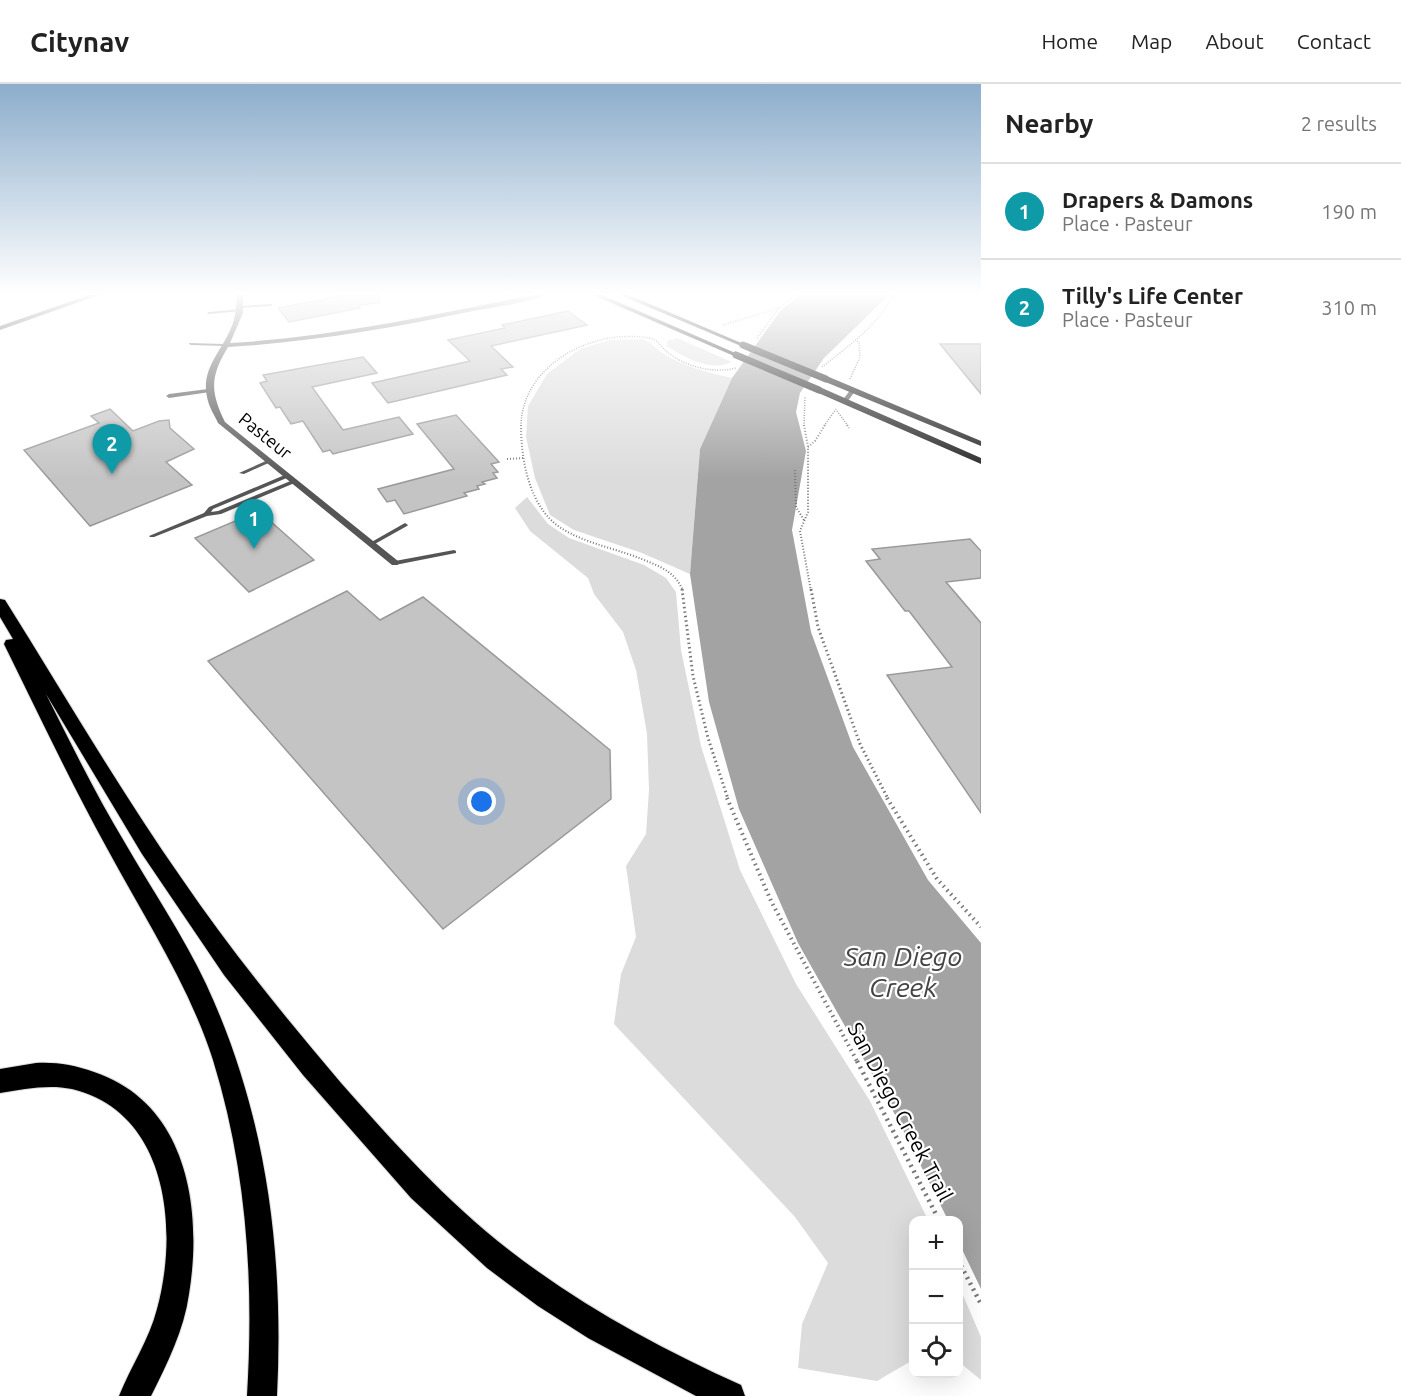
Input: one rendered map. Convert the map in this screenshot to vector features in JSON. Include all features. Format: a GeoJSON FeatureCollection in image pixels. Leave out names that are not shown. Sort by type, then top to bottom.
{"type":"FeatureCollection","features":[{"type":"Feature","properties":{"kind":"highway"},"geometry":{"type":"LineString","coordinates":[[0,604],[152,852],[202,927],[284,1035],[388,1155],[472,1236],[525,1279],[639,1351],[730,1396]]}},
{"type":"Feature","properties":{"kind":"highway"},"geometry":{"type":"LineString","coordinates":[[0,621],[114,843],[203,1004],[223,1056],[250,1150],[255,1186],[264,1309],[262,1396]]}},
{"type":"Feature","properties":{"kind":"highway"},"geometry":{"type":"LineString","coordinates":[[0,1081],[49,1075],[71,1077],[97,1084],[118,1094],[137,1110],[154,1130],[166,1154],[175,1181],[181,1253],[174,1296],[164,1334],[134,1396]]}},
{"type":"Feature","properties":{"kind":"main road"},"geometry":{"type":"LineString","coordinates":[[739,356],[981,461]]}},
{"type":"Feature","properties":{"kind":"main road"},"geometry":{"type":"LineString","coordinates":[[771,356],[981,444]]}},
{"type":"Feature","properties":{"kind":"street"},"geometry":{"type":"LineString","coordinates":[[208,391],[209,379],[219,356]]}},
{"type":"Feature","properties":{"kind":"street","name":"Pasteur"},"geometry":{"type":"LineString","coordinates":[[208,391],[213,409],[222,423],[395,563]]}},
{"type":"Feature","properties":{"kind":"lane"},"geometry":{"type":"LineString","coordinates":[[845,401],[852,390]]}},
{"type":"Feature","properties":{"kind":"lane"},"geometry":{"type":"LineString","coordinates":[[169,396],[208,391]]}},
{"type":"Feature","properties":{"kind":"lane"},"geometry":{"type":"LineString","coordinates":[[242,473],[270,461]]}},
{"type":"Feature","properties":{"kind":"lane"},"geometry":{"type":"LineString","coordinates":[[152,536],[206,514],[211,508],[291,478]]}},
{"type":"Feature","properties":{"kind":"lane"},"geometry":{"type":"LineString","coordinates":[[371,544],[405,525]]}},
{"type":"Feature","properties":{"kind":"lane"},"geometry":{"type":"LineString","coordinates":[[395,563],[454,552]]}},
{"type":"Feature","properties":{"kind":"path","name":"San Diego Creek Trail"},"geometry":{"type":"LineString","coordinates":[[566,356],[549,368],[530,388],[523,406],[521,420],[524,459],[541,510],[556,526],[573,535],[642,559],[668,572],[680,583],[690,658],[710,741],[723,784],[754,866],[810,980],[871,1087],[936,1216]]}},
{"type":"Feature","properties":{"kind":"path","name":"San Diego Creek Trail"},"geometry":{"type":"LineString","coordinates":[[678,356],[709,370],[723,371],[738,366]]}},
{"type":"Feature","properties":{"kind":"path"},"geometry":{"type":"LineString","coordinates":[[847,381],[852,378],[860,356]]}},
{"type":"Feature","properties":{"kind":"path"},"geometry":{"type":"LineString","coordinates":[[849,428],[836,409],[826,420],[815,442],[808,447],[808,512],[800,531],[818,627],[860,744],[901,823],[937,879],[981,927]]}},
{"type":"Feature","properties":{"kind":"path"},"geometry":{"type":"LineString","coordinates":[[507,459],[524,459]]}},
{"type":"Feature","properties":{"kind":"path"},"geometry":{"type":"LineString","coordinates":[[795,470],[796,507],[804,520]]}},
{"type":"Feature","properties":{"kind":"path"},"geometry":{"type":"LineString","coordinates":[[963,1270],[981,1304]]}},
{"type":"Feature","properties":{"kind":"shaded area"},"geometry":{"type":"Polygon","coordinates":[[[570,356],[669,356],[686,365],[732,378],[700,449],[690,574],[642,553],[574,530],[550,515],[535,478],[526,437],[528,406],[547,374],[570,356]]]}},
{"type":"Feature","properties":{"kind":"shaded area"},"geometry":{"type":"Polygon","coordinates":[[[684,356],[719,356],[732,362],[716,365],[684,356]]]}},
{"type":"Feature","properties":{"kind":"shaded area"},"geometry":{"type":"Polygon","coordinates":[[[527,497],[548,524],[569,538],[644,565],[666,578],[676,592],[681,650],[701,746],[740,870],[796,984],[870,1101],[926,1216],[909,1216],[909,1362],[877,1381],[798,1368],[802,1324],[828,1263],[795,1217],[614,1024],[621,974],[636,937],[626,866],[646,834],[649,790],[647,734],[636,670],[623,632],[594,594],[588,578],[530,531],[515,508],[527,497]]]}},
{"type":"Feature","properties":{"kind":"shaded area"},"geometry":{"type":"Polygon","coordinates":[[[963,1295],[981,1337],[981,1380],[963,1365],[963,1295]]]}},
{"type":"Feature","properties":{"kind":"water","name":"San Diego Creek"},"geometry":{"type":"Polygon","coordinates":[[[748,356],[826,356],[800,393],[796,412],[806,451],[792,530],[811,632],[853,747],[928,880],[981,943],[981,1289],[963,1251],[963,1216],[946,1216],[898,1120],[798,943],[739,809],[709,702],[690,574],[700,449],[732,378],[748,356]]]}},
{"type":"Feature","properties":{"kind":"building"},"geometry":{"type":"Polygon","coordinates":[[[465,356],[502,356],[513,367],[501,369],[507,375],[388,403],[372,383],[470,361],[465,356]]]}},
{"type":"Feature","properties":{"kind":"building"},"geometry":{"type":"Polygon","coordinates":[[[950,356],[981,356],[981,394],[950,356]]]}},
{"type":"Feature","properties":{"kind":"building"},"geometry":{"type":"Polygon","coordinates":[[[363,357],[377,373],[312,387],[343,430],[399,417],[413,434],[333,454],[330,450],[323,452],[303,421],[291,424],[280,407],[276,408],[260,383],[267,381],[263,375],[363,357]]]}},
{"type":"Feature","properties":{"kind":"building"},"geometry":{"type":"Polygon","coordinates":[[[110,409],[133,431],[159,421],[169,420],[170,428],[194,449],[166,462],[192,485],[90,526],[24,450],[99,423],[91,416],[110,409]]]}},
{"type":"Feature","properties":{"kind":"building"},"geometry":{"type":"Polygon","coordinates":[[[456,415],[499,462],[491,464],[498,472],[493,473],[497,478],[482,482],[485,484],[477,486],[479,489],[464,493],[467,496],[404,514],[395,500],[387,502],[378,489],[454,469],[417,424],[456,415]]]}},
{"type":"Feature","properties":{"kind":"building"},"geometry":{"type":"Polygon","coordinates":[[[259,511],[314,560],[249,592],[195,538],[259,511]]]}},
{"type":"Feature","properties":{"kind":"building"},"geometry":{"type":"Polygon","coordinates":[[[970,539],[981,551],[981,578],[946,582],[981,623],[981,813],[887,675],[952,667],[909,611],[905,611],[866,561],[880,559],[872,549],[970,539]]]}},
{"type":"Feature","properties":{"kind":"building"},"geometry":{"type":"Polygon","coordinates":[[[347,591],[380,620],[423,597],[610,750],[611,799],[443,929],[208,661],[347,591]]]}},
{"type":"Feature","properties":{"kind":"place","name":"Tilly's Life Center"},"geometry":{"type":"Point","coordinates":[112,474]}},
{"type":"Feature","properties":{"kind":"place","name":"Drapers & Damons"},"geometry":{"type":"Point","coordinates":[254,549]}}]}
